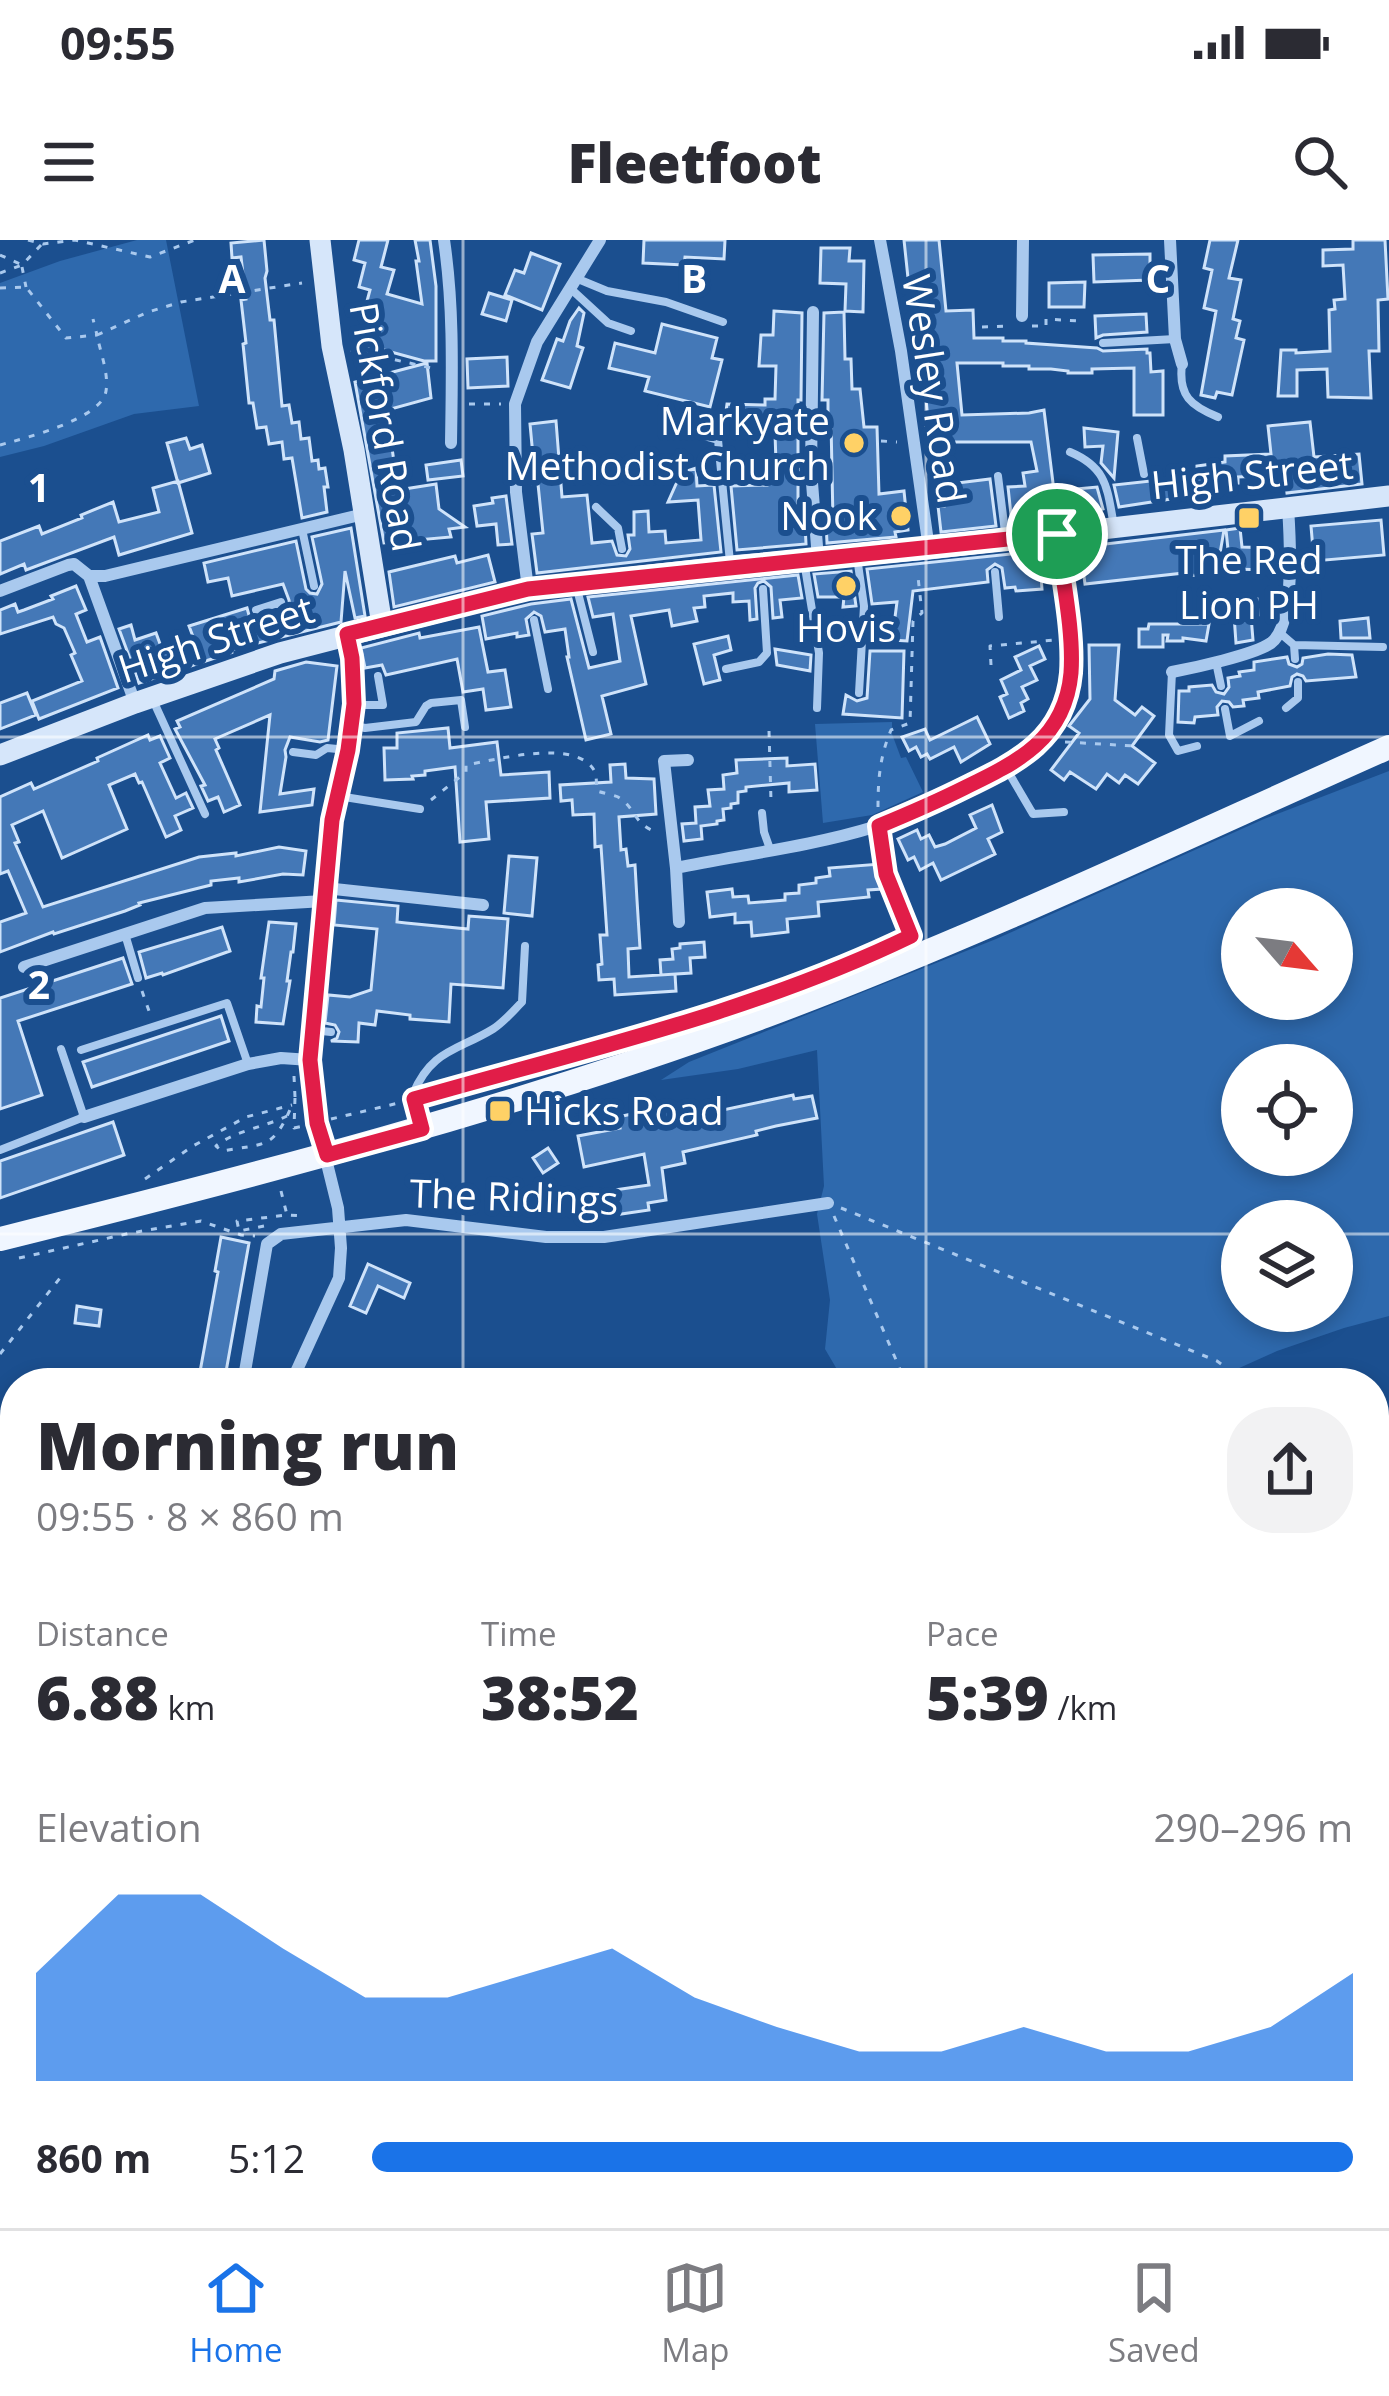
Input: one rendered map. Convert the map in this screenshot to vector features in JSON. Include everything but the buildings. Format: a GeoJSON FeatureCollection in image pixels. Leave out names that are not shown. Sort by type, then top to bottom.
{"type":"FeatureCollection","features":[{"type":"Feature","properties":{"kind":"main road"},"geometry":{"type":"LineString","coordinates":[[0,1239],[422,1129],[764,1016],[918,956],[1389,747]]}},
{"type":"Feature","properties":{"kind":"street","name":"Pickford Road"},"geometry":{"type":"LineString","coordinates":[[320,240],[332,346],[382,625]]}},
{"type":"Feature","properties":{"kind":"street"},"geometry":{"type":"LineString","coordinates":[[444,240],[453,373],[451,443]]}},
{"type":"Feature","properties":{"kind":"street"},"geometry":{"type":"LineString","coordinates":[[529,596],[516,492],[515,404],[537,342],[600,240]]}},
{"type":"Feature","properties":{"kind":"street","name":"Wesley Road"},"geometry":{"type":"LineString","coordinates":[[880,240],[929,548]]}},
{"type":"Feature","properties":{"kind":"street"},"geometry":{"type":"LineString","coordinates":[[1022,316],[1023,240]]}},
{"type":"Feature","properties":{"kind":"street"},"geometry":{"type":"LineString","coordinates":[[1170,240],[1175,339],[1182,364]]}},
{"type":"Feature","properties":{"kind":"street"},"geometry":{"type":"LineString","coordinates":[[811,560],[813,312]]}},
{"type":"Feature","properties":{"kind":"street","name":"High Street"},"geometry":{"type":"LineString","coordinates":[[0,755],[292,643],[529,596],[624,571],[761,569],[856,555],[997,545],[1114,527],[1150,512],[1288,507],[1389,496]]}},
{"type":"Feature","properties":{"kind":"street"},"geometry":{"type":"LineString","coordinates":[[1172,672],[1262,648],[1280,633],[1290,562],[1288,507]]}},
{"type":"Feature","properties":{"kind":"street"},"geometry":{"type":"LineString","coordinates":[[89,576],[364,514]]}},
{"type":"Feature","properties":{"kind":"street"},"geometry":{"type":"LineString","coordinates":[[676,868],[879,826],[1029,753],[1060,713],[1070,682],[1057,534]]}},
{"type":"Feature","properties":{"kind":"street"},"geometry":{"type":"LineString","coordinates":[[0,591],[74,564],[89,576],[143,700]]}},
{"type":"Feature","properties":{"kind":"street"},"geometry":{"type":"LineString","coordinates":[[298,1368],[339,1278],[340,1226],[317,1123],[310,1060],[324,894],[354,704],[347,634]]}},
{"type":"Feature","properties":{"kind":"street"},"geometry":{"type":"LineString","coordinates":[[680,922],[664,761],[688,760]]}},
{"type":"Feature","properties":{"kind":"street"},"geometry":{"type":"LineString","coordinates":[[25,967],[205,908],[324,894],[483,905]]}},
{"type":"Feature","properties":{"kind":"street"},"geometry":{"type":"LineString","coordinates":[[84,1118],[248,1064],[281,1058],[310,1060]]}},
{"type":"Feature","properties":{"kind":"street","name":"The Ridings"},"geometry":{"type":"LineString","coordinates":[[274,1238],[406,1220],[546,1237],[604,1237],[828,1203]]}},
{"type":"Feature","properties":{"kind":"street"},"geometry":{"type":"LineString","coordinates":[[246,1368],[267,1244],[274,1238]]}},
{"type":"Feature","properties":{"kind":"lane"},"geometry":{"type":"LineString","coordinates":[[575,284],[666,302],[723,322]]}},
{"type":"Feature","properties":{"kind":"lane"},"geometry":{"type":"LineString","coordinates":[[575,284],[608,323],[631,332]]}},
{"type":"Feature","properties":{"kind":"lane"},"geometry":{"type":"LineString","coordinates":[[1102,343],[1175,339]]}},
{"type":"Feature","properties":{"kind":"lane"},"geometry":{"type":"LineString","coordinates":[[1182,364],[1187,400],[1217,417]]}},
{"type":"Feature","properties":{"kind":"lane"},"geometry":{"type":"LineString","coordinates":[[693,433],[718,440],[730,566]]}},
{"type":"Feature","properties":{"kind":"lane"},"geometry":{"type":"LineString","coordinates":[[1137,438],[1144,474]]}},
{"type":"Feature","properties":{"kind":"lane"},"geometry":{"type":"LineString","coordinates":[[1070,452],[1093,465],[1106,481],[1114,527]]}},
{"type":"Feature","properties":{"kind":"lane"},"geometry":{"type":"LineString","coordinates":[[997,545],[998,476]]}},
{"type":"Feature","properties":{"kind":"lane"},"geometry":{"type":"LineString","coordinates":[[596,506],[618,528],[622,549]]}},
{"type":"Feature","properties":{"kind":"lane"},"geometry":{"type":"LineString","coordinates":[[302,529],[314,586]]}},
{"type":"Feature","properties":{"kind":"lane"},"geometry":{"type":"LineString","coordinates":[[856,555],[864,606],[859,693]]}},
{"type":"Feature","properties":{"kind":"lane"},"geometry":{"type":"LineString","coordinates":[[811,560],[819,652],[817,708]]}},
{"type":"Feature","properties":{"kind":"lane"},"geometry":{"type":"LineString","coordinates":[[995,572],[999,616]]}},
{"type":"Feature","properties":{"kind":"lane"},"geometry":{"type":"LineString","coordinates":[[576,584],[593,652]]}},
{"type":"Feature","properties":{"kind":"lane"},"geometry":{"type":"LineString","coordinates":[[725,668],[759,662],[767,653],[763,589]]}},
{"type":"Feature","properties":{"kind":"lane"},"geometry":{"type":"LineString","coordinates":[[256,610],[281,602],[285,618]]}},
{"type":"Feature","properties":{"kind":"lane"},"geometry":{"type":"LineString","coordinates":[[534,620],[548,688]]}},
{"type":"Feature","properties":{"kind":"lane"},"geometry":{"type":"LineString","coordinates":[[1280,633],[1294,645],[1383,646]]}},
{"type":"Feature","properties":{"kind":"lane"},"geometry":{"type":"LineString","coordinates":[[1294,645],[1295,659]]}},
{"type":"Feature","properties":{"kind":"lane"},"geometry":{"type":"LineString","coordinates":[[1216,661],[1221,686]]}},
{"type":"Feature","properties":{"kind":"lane"},"geometry":{"type":"LineString","coordinates":[[1172,672],[1172,745],[1178,751],[1197,746]]}},
{"type":"Feature","properties":{"kind":"lane"},"geometry":{"type":"LineString","coordinates":[[354,704],[383,705],[378,676]]}},
{"type":"Feature","properties":{"kind":"lane"},"geometry":{"type":"LineString","coordinates":[[1286,708],[1298,698],[1298,682]]}},
{"type":"Feature","properties":{"kind":"lane"},"geometry":{"type":"LineString","coordinates":[[143,700],[206,814]]}},
{"type":"Feature","properties":{"kind":"lane"},"geometry":{"type":"LineString","coordinates":[[351,725],[365,728],[416,722],[431,703],[461,700],[465,727]]}},
{"type":"Feature","properties":{"kind":"lane"},"geometry":{"type":"LineString","coordinates":[[1225,709],[1230,736],[1259,721]]}},
{"type":"Feature","properties":{"kind":"lane"},"geometry":{"type":"LineString","coordinates":[[293,752],[316,755],[327,748],[348,750]]}},
{"type":"Feature","properties":{"kind":"lane"},"geometry":{"type":"LineString","coordinates":[[1006,768],[1033,814],[1064,812]]}},
{"type":"Feature","properties":{"kind":"lane"},"geometry":{"type":"LineString","coordinates":[[337,795],[420,808]]}},
{"type":"Feature","properties":{"kind":"lane"},"geometry":{"type":"LineString","coordinates":[[762,813],[770,849]]}},
{"type":"Feature","properties":{"kind":"lane"},"geometry":{"type":"LineString","coordinates":[[124,934],[138,978]]}},
{"type":"Feature","properties":{"kind":"lane"},"geometry":{"type":"LineString","coordinates":[[422,1129],[414,1099],[418,1080],[428,1065],[498,1026],[522,1002],[525,946]]}},
{"type":"Feature","properties":{"kind":"lane"},"geometry":{"type":"LineString","coordinates":[[81,1050],[226,1003],[248,1064]]}},
{"type":"Feature","properties":{"kind":"lane"},"geometry":{"type":"LineString","coordinates":[[312,1030],[331,1032]]}},
{"type":"Feature","properties":{"kind":"lane"},"geometry":{"type":"LineString","coordinates":[[0,1150],[84,1118],[61,1048]]}},
{"type":"Feature","properties":{"kind":"path"},"geometry":{"type":"LineString","coordinates":[[28,240],[43,244],[75,240],[150,257],[195,240]]}},
{"type":"Feature","properties":{"kind":"path"},"geometry":{"type":"LineString","coordinates":[[0,272],[22,265],[43,244]]}},
{"type":"Feature","properties":{"kind":"path"},"geometry":{"type":"LineString","coordinates":[[0,255],[22,265]]}},
{"type":"Feature","properties":{"kind":"path"},"geometry":{"type":"LineString","coordinates":[[22,265],[26,287],[66,338],[97,334],[181,302],[323,280]]}},
{"type":"Feature","properties":{"kind":"path"},"geometry":{"type":"LineString","coordinates":[[0,288],[26,287]]}},
{"type":"Feature","properties":{"kind":"path"},"geometry":{"type":"LineString","coordinates":[[0,446],[100,405],[106,391],[93,319]]}},
{"type":"Feature","properties":{"kind":"path"},"geometry":{"type":"LineString","coordinates":[[982,327],[1046,326],[1046,319],[1078,321]]}},
{"type":"Feature","properties":{"kind":"path"},"geometry":{"type":"LineString","coordinates":[[332,346],[453,373]]}},
{"type":"Feature","properties":{"kind":"path"},"geometry":{"type":"LineString","coordinates":[[452,404],[515,404]]}},
{"type":"Feature","properties":{"kind":"path"},"geometry":{"type":"LineString","coordinates":[[911,936],[886,874],[878,767],[890,730],[910,723],[913,621],[922,613],[918,578]]}},
{"type":"Feature","properties":{"kind":"path"},"geometry":{"type":"LineString","coordinates":[[991,665],[990,646],[1069,639]]}},
{"type":"Feature","properties":{"kind":"path"},"geometry":{"type":"LineString","coordinates":[[762,813],[771,802],[769,731]]}},
{"type":"Feature","properties":{"kind":"path"},"geometry":{"type":"LineString","coordinates":[[1049,732],[1069,743],[1135,746]]}},
{"type":"Feature","properties":{"kind":"path"},"geometry":{"type":"LineString","coordinates":[[420,808],[466,772],[466,765],[564,752],[583,760],[595,772],[597,791],[624,801],[640,824],[651,832],[672,831]]}},
{"type":"Feature","properties":{"kind":"path"},"geometry":{"type":"LineString","coordinates":[[138,978],[154,1027]]}},
{"type":"Feature","properties":{"kind":"path"},"geometry":{"type":"LineString","coordinates":[[317,1123],[663,1028]]}},
{"type":"Feature","properties":{"kind":"path"},"geometry":{"type":"LineString","coordinates":[[287,1116],[216,1146],[222,1151],[269,1143],[281,1132],[296,1098],[293,1059]]}},
{"type":"Feature","properties":{"kind":"path"},"geometry":{"type":"LineString","coordinates":[[137,1184],[246,1117],[292,1105]]}},
{"type":"Feature","properties":{"kind":"path"},"geometry":{"type":"LineString","coordinates":[[828,1203],[1229,1368]]}},
{"type":"Feature","properties":{"kind":"path"},"geometry":{"type":"LineString","coordinates":[[828,1203],[900,1368]]}},
{"type":"Feature","properties":{"kind":"path"},"geometry":{"type":"LineString","coordinates":[[22,1258],[201,1221],[241,1235],[274,1238]]}},
{"type":"Feature","properties":{"kind":"path"},"geometry":{"type":"LineString","coordinates":[[0,1354],[60,1278]]}},
{"type":"Feature","properties":{"kind":"shaded area"},"geometry":{"type":"Polygon","coordinates":[[[137,240],[166,240],[199,406],[134,414],[0,457],[0,283],[137,240]]]}},
{"type":"Feature","properties":{"kind":"shaded area"},"geometry":{"type":"Polygon","coordinates":[[[892,722],[901,758],[906,757],[923,792],[872,815],[823,823],[815,724],[892,722]]]}},
{"type":"Feature","properties":{"kind":"shaded area"},"geometry":{"type":"Polygon","coordinates":[[[1389,771],[1389,1316],[1353,1326],[1353,1200],[1221,1200],[1221,1332],[1332,1332],[1239,1368],[836,1368],[825,1349],[830,1300],[817,1214],[824,1186],[817,1050],[738,1069],[661,1080],[689,1062],[996,939],[1264,819],[1389,771]]]}},
{"type":"Feature","properties":{"kind":"place","name":"Markyate Methodist Church"},"geometry":{"type":"Point","coordinates":[854,443]}},
{"type":"Feature","properties":{"kind":"place","name":"Nook"},"geometry":{"type":"Point","coordinates":[901,516]}},
{"type":"Feature","properties":{"kind":"place","name":"The Red Lion PH"},"geometry":{"type":"Point","coordinates":[1249,518]}},
{"type":"Feature","properties":{"kind":"place","name":"Hovis"},"geometry":{"type":"Point","coordinates":[846,586]}},
{"type":"Feature","properties":{"kind":"place","name":"Hicks Road"},"geometry":{"type":"Point","coordinates":[500,1111]}},
{"type":"Feature","properties":{"kind":"route"},"geometry":{"type":"LineString","coordinates":[[1057,534],[1071,667],[1066,698],[1049,732],[1006,768],[879,826],[886,874],[911,936],[753,1002],[414,1099],[422,1129],[327,1155],[317,1123],[310,1060],[332,820],[354,704],[347,634],[528,589],[1057,534]]}}]}
